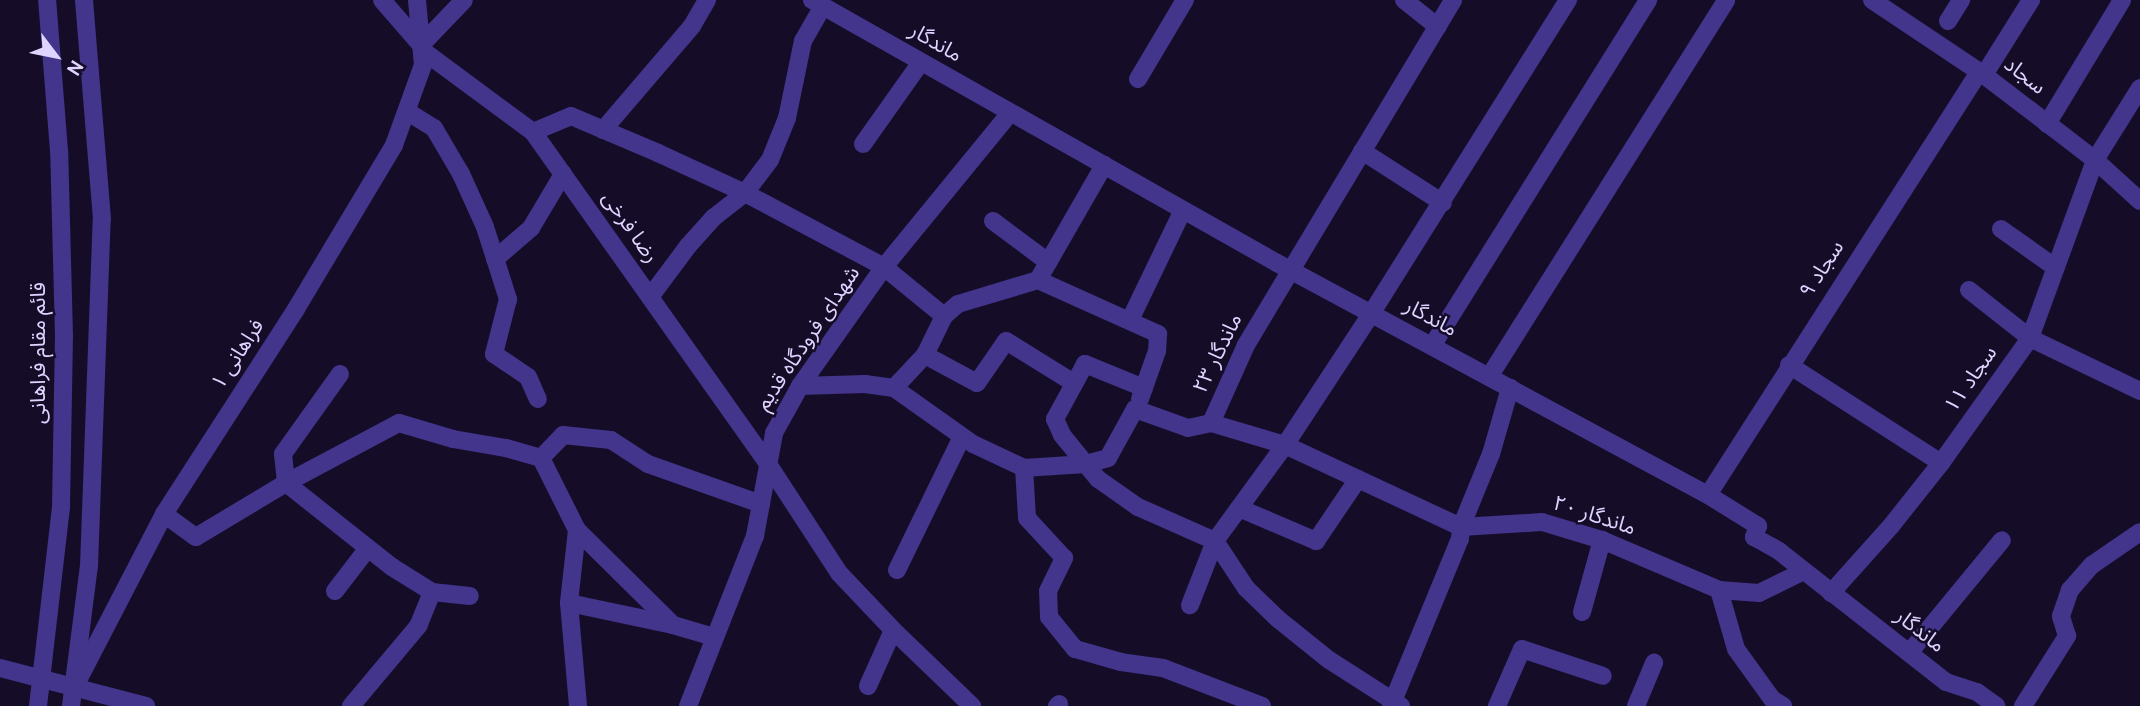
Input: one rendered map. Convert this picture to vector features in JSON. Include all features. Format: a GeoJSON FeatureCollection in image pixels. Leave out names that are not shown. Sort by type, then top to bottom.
{"type":"FeatureCollection","features":[{"type":"Feature","properties":{"kind":"street","name":"قائم مقام فراهانی"},"geometry":{"type":"LineString","coordinates":[[38,706],[61,507],[64,336],[59,151],[47,0]]}},
{"type":"Feature","properties":{"kind":"street"},"geometry":{"type":"LineString","coordinates":[[71,706],[89,566],[102,219],[84,0]]}},
{"type":"Feature","properties":{"kind":"street"},"geometry":{"type":"LineString","coordinates":[[382,0],[422,47]]}},
{"type":"Feature","properties":{"kind":"street"},"geometry":{"type":"LineString","coordinates":[[417,0],[422,47]]}},
{"type":"Feature","properties":{"kind":"street"},"geometry":{"type":"LineString","coordinates":[[422,47],[464,0]]}},
{"type":"Feature","properties":{"kind":"street"},"geometry":{"type":"LineString","coordinates":[[603,130],[692,26],[707,0]]}},
{"type":"Feature","properties":{"kind":"street"},"geometry":{"type":"LineString","coordinates":[[1138,79],[1185,0]]}},
{"type":"Feature","properties":{"kind":"street"},"geometry":{"type":"LineString","coordinates":[[1404,0],[1438,27]]}},
{"type":"Feature","properties":{"kind":"street","name":"ماندگار ۲۳"},"geometry":{"type":"LineString","coordinates":[[1135,410],[1188,428],[1212,423],[1245,345],[1453,0]]}},
{"type":"Feature","properties":{"kind":"street"},"geometry":{"type":"LineString","coordinates":[[1190,605],[1215,541],[1285,445],[1371,314],[1568,0]]}},
{"type":"Feature","properties":{"kind":"street"},"geometry":{"type":"LineString","coordinates":[[1432,346],[1648,0]]}},
{"type":"Feature","properties":{"kind":"street"},"geometry":{"type":"LineString","coordinates":[[1489,377],[1726,0]]}},
{"type":"Feature","properties":{"kind":"street"},"geometry":{"type":"LineString","coordinates":[[1948,22],[1961,0]]}},
{"type":"Feature","properties":{"kind":"street","name":"سجاد ۹"},"geometry":{"type":"LineString","coordinates":[[1708,495],[1789,365],[2031,0]]}},
{"type":"Feature","properties":{"kind":"street"},"geometry":{"type":"LineString","coordinates":[[2047,124],[2122,0]]}},
{"type":"Feature","properties":{"kind":"street","name":"سجاد"},"geometry":{"type":"LineString","coordinates":[[1875,1],[1981,74],[2095,160],[2140,201]]}},
{"type":"Feature","properties":{"kind":"street"},"geometry":{"type":"LineString","coordinates":[[650,297],[688,246],[713,218],[745,192],[770,160],[787,118],[803,41],[818,3]]}},
{"type":"Feature","properties":{"kind":"street","name":"ماندگار"},"geometry":{"type":"LineString","coordinates":[[818,3],[1291,270],[1708,495],[1758,526],[1754,537],[1804,570],[1946,682],[1977,692],[1996,706]]}},
{"type":"Feature","properties":{"kind":"street","name":"فراهانی ۱"},"geometry":{"type":"LineString","coordinates":[[75,686],[164,514],[352,218],[394,145],[421,75],[422,47]]}},
{"type":"Feature","properties":{"kind":"street","name":"رضا فرخی"},"geometry":{"type":"LineString","coordinates":[[422,47],[533,132],[768,464],[839,573],[893,631],[972,706]]}},
{"type":"Feature","properties":{"kind":"street"},"geometry":{"type":"LineString","coordinates":[[863,144],[921,62]]}},
{"type":"Feature","properties":{"kind":"street","name":"سجاد ۱۱"},"geometry":{"type":"LineString","coordinates":[[1830,593],[1891,526],[1941,463],[2030,338],[2095,160],[2140,88]]}},
{"type":"Feature","properties":{"kind":"street"},"geometry":{"type":"LineString","coordinates":[[408,112],[434,128],[461,174],[509,299],[494,354],[528,377],[538,399]]}},
{"type":"Feature","properties":{"kind":"street","name":"شهدای فرودگاه قدیم"},"geometry":{"type":"LineString","coordinates":[[688,706],[755,536],[774,433],[800,386],[884,267],[1010,113]]}},
{"type":"Feature","properties":{"kind":"street"},"geometry":{"type":"LineString","coordinates":[[533,132],[571,117],[745,192],[884,267],[944,316]]}},
{"type":"Feature","properties":{"kind":"street"},"geometry":{"type":"LineString","coordinates":[[1362,151],[1443,203]]}},
{"type":"Feature","properties":{"kind":"street"},"geometry":{"type":"LineString","coordinates":[[1038,279],[1104,165]]}},
{"type":"Feature","properties":{"kind":"street"},"geometry":{"type":"LineString","coordinates":[[495,259],[531,228],[563,174]]}},
{"type":"Feature","properties":{"kind":"street"},"geometry":{"type":"LineString","coordinates":[[1130,320],[1183,210]]}},
{"type":"Feature","properties":{"kind":"street"},"geometry":{"type":"LineString","coordinates":[[993,221],[1048,262]]}},
{"type":"Feature","properties":{"kind":"street"},"geometry":{"type":"LineString","coordinates":[[2001,229],[2056,268]]}},
{"type":"Feature","properties":{"kind":"street"},"geometry":{"type":"LineString","coordinates":[[800,386],[865,384],[894,388],[962,437],[1024,468],[1086,464],[1108,458],[1135,410],[1157,351],[1158,334],[1038,279],[958,304],[944,316],[925,355],[894,388]]}},
{"type":"Feature","properties":{"kind":"street"},"geometry":{"type":"LineString","coordinates":[[1969,289],[2030,338],[2140,391]]}},
{"type":"Feature","properties":{"kind":"street"},"geometry":{"type":"LineString","coordinates":[[925,355],[977,383],[1006,341],[1074,383]]}},
{"type":"Feature","properties":{"kind":"street"},"geometry":{"type":"LineString","coordinates":[[1144,388],[1085,364],[1055,419],[1062,435],[1098,479],[1138,508],[1215,541],[1246,588],[1278,619],[1395,705],[1491,454],[1510,388]]}},
{"type":"Feature","properties":{"kind":"street"},"geometry":{"type":"LineString","coordinates":[[1789,365],[1941,463]]}},
{"type":"Feature","properties":{"kind":"street"},"geometry":{"type":"LineString","coordinates":[[340,374],[283,454],[286,482],[368,548],[432,592],[470,597]]}},
{"type":"Feature","properties":{"kind":"street","name":"ماندگار ۲۰"},"geometry":{"type":"LineString","coordinates":[[1212,423],[1285,445],[1461,527],[1542,522],[1602,540],[1719,590],[1759,593],[1804,570]]}},
{"type":"Feature","properties":{"kind":"street"},"geometry":{"type":"LineString","coordinates":[[164,514],[196,537],[286,482],[399,424],[541,458],[577,530],[673,625]]}},
{"type":"Feature","properties":{"kind":"street"},"geometry":{"type":"LineString","coordinates":[[541,458],[563,435],[611,440],[648,464],[761,504]]}},
{"type":"Feature","properties":{"kind":"street"},"geometry":{"type":"LineString","coordinates":[[897,570],[962,437]]}},
{"type":"Feature","properties":{"kind":"street"},"geometry":{"type":"LineString","coordinates":[[1024,468],[1027,518],[1064,558],[1048,591],[1049,617],[1075,649],[1121,662],[1163,668],[1262,706]]}},
{"type":"Feature","properties":{"kind":"street"},"geometry":{"type":"LineString","coordinates":[[1239,508],[1316,541],[1358,479]]}},
{"type":"Feature","properties":{"kind":"street"},"geometry":{"type":"LineString","coordinates":[[577,530],[569,603],[578,706]]}},
{"type":"Feature","properties":{"kind":"street"},"geometry":{"type":"LineString","coordinates":[[2023,706],[2067,636],[2062,615],[2070,590],[2092,565],[2140,532]]}},
{"type":"Feature","properties":{"kind":"street"},"geometry":{"type":"LineString","coordinates":[[1582,612],[1602,540]]}},
{"type":"Feature","properties":{"kind":"street"},"geometry":{"type":"LineString","coordinates":[[1909,653],[2003,540]]}},
{"type":"Feature","properties":{"kind":"street"},"geometry":{"type":"LineString","coordinates":[[335,591],[368,548]]}},
{"type":"Feature","properties":{"kind":"street"},"geometry":{"type":"LineString","coordinates":[[1719,590],[1736,649],[1775,704]]}},
{"type":"Feature","properties":{"kind":"street"},"geometry":{"type":"LineString","coordinates":[[351,706],[419,625],[432,592]]}},
{"type":"Feature","properties":{"kind":"street"},"geometry":{"type":"LineString","coordinates":[[569,603],[673,625],[714,637]]}},
{"type":"Feature","properties":{"kind":"street"},"geometry":{"type":"LineString","coordinates":[[867,686],[893,631]]}},
{"type":"Feature","properties":{"kind":"street"},"geometry":{"type":"LineString","coordinates":[[1497,706],[1522,649],[1603,676]]}},
{"type":"Feature","properties":{"kind":"street"},"geometry":{"type":"LineString","coordinates":[[1636,706],[1654,663]]}},
{"type":"Feature","properties":{"kind":"street"},"geometry":{"type":"LineString","coordinates":[[0,668],[146,706]]}}]}
